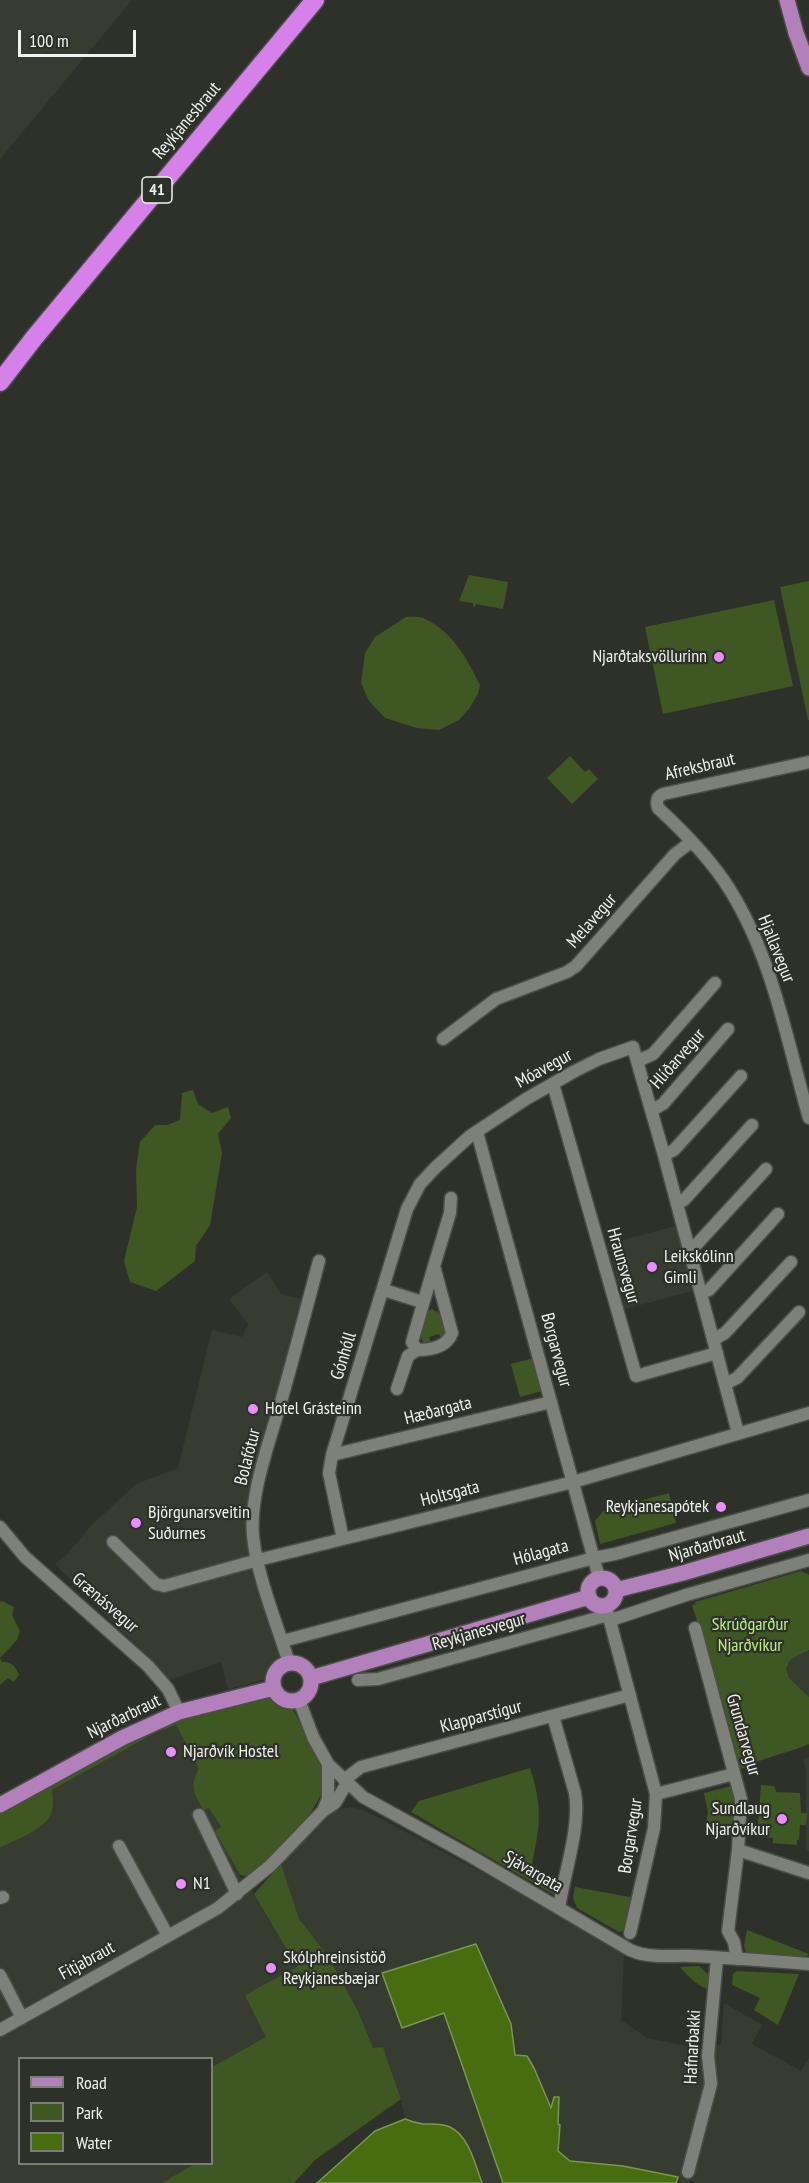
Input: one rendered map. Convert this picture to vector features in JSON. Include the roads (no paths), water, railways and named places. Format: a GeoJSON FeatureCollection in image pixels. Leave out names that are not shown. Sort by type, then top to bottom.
{"type":"FeatureCollection","features":[{"type":"Feature","properties":{"kind":"highway","name":"Reykjanesbraut"},"geometry":{"type":"LineString","coordinates":[[0,382],[315,0]]}},
{"type":"Feature","properties":{"kind":"main road"},"geometry":{"type":"LineString","coordinates":[[787,0],[809,68]]}},
{"type":"Feature","properties":{"kind":"main road","name":"Njarðarbraut"},"geometry":{"type":"LineString","coordinates":[[616,1590],[683,1574],[809,1536]]}},
{"type":"Feature","properties":{"kind":"main road"},"geometry":{"type":"LineString","coordinates":[[599,1578],[608,1579],[616,1590],[608,1614],[594,1604],[589,1597],[591,1583],[599,1578]]}},
{"type":"Feature","properties":{"kind":"main road"},"geometry":{"type":"LineString","coordinates":[[311,1678],[589,1597]]}},
{"type":"Feature","properties":{"kind":"main road"},"geometry":{"type":"LineString","coordinates":[[289,1663],[305,1668],[311,1678],[310,1689],[299,1700],[287,1701],[274,1689],[276,1672],[289,1663]]}},
{"type":"Feature","properties":{"kind":"main road","name":"Njarðarbraut"},"geometry":{"type":"LineString","coordinates":[[0,1805],[122,1738],[179,1712],[274,1689]]}},
{"type":"Feature","properties":{"kind":"street","name":"Afreksbraut"},"geometry":{"type":"LineString","coordinates":[[691,842],[658,808],[656,801],[658,797],[809,762]]}},
{"type":"Feature","properties":{"kind":"street","name":"Melavegur"},"geometry":{"type":"LineString","coordinates":[[443,1039],[496,999],[567,972],[576,966],[675,854],[691,842]]}},
{"type":"Feature","properties":{"kind":"street","name":"Hjallavegur"},"geometry":{"type":"LineString","coordinates":[[691,842],[730,890],[751,929],[773,986],[809,1118]]}},
{"type":"Feature","properties":{"kind":"street","name":"Hlíðarvegur"},"geometry":{"type":"LineString","coordinates":[[638,1060],[653,1054],[715,983]]}},
{"type":"Feature","properties":{"kind":"street","name":"Hlíðarvegur"},"geometry":{"type":"LineString","coordinates":[[652,1110],[663,1104],[728,1029]]}},
{"type":"Feature","properties":{"kind":"street","name":"Hlíðarvegur"},"geometry":{"type":"LineString","coordinates":[[633,1047],[738,1433]]}},
{"type":"Feature","properties":{"kind":"street","name":"Móavegur"},"geometry":{"type":"LineString","coordinates":[[477,1132],[503,1113],[553,1084],[599,1059],[633,1047]]}},
{"type":"Feature","properties":{"kind":"street"},"geometry":{"type":"LineString","coordinates":[[664,1155],[674,1150],[741,1076]]}},
{"type":"Feature","properties":{"kind":"street","name":"Hraunsvegur"},"geometry":{"type":"LineString","coordinates":[[553,1084],[636,1376],[717,1353]]}},
{"type":"Feature","properties":{"kind":"street"},"geometry":{"type":"LineString","coordinates":[[677,1203],[684,1200],[752,1125]]}},
{"type":"Feature","properties":{"kind":"street","name":"Gónhóll"},"geometry":{"type":"LineString","coordinates":[[343,1539],[328,1473],[407,1209],[420,1184],[477,1132]]}},
{"type":"Feature","properties":{"kind":"street","name":"Borgarvegur"},"geometry":{"type":"LineString","coordinates":[[477,1132],[599,1578]]}},
{"type":"Feature","properties":{"kind":"street"},"geometry":{"type":"LineString","coordinates":[[689,1247],[697,1244],[766,1169]]}},
{"type":"Feature","properties":{"kind":"street"},"geometry":{"type":"LineString","coordinates":[[417,1350],[412,1342],[450,1213],[451,1198]]}},
{"type":"Feature","properties":{"kind":"street"},"geometry":{"type":"LineString","coordinates":[[701,1293],[709,1290],[778,1214]]}},
{"type":"Feature","properties":{"kind":"street","name":"Bolafótur"},"geometry":{"type":"LineString","coordinates":[[289,1663],[258,1560],[253,1527],[256,1498],[319,1261]]}},
{"type":"Feature","properties":{"kind":"street"},"geometry":{"type":"LineString","coordinates":[[713,1340],[725,1333],[791,1262]]}},
{"type":"Feature","properties":{"kind":"street"},"geometry":{"type":"LineString","coordinates":[[397,1389],[408,1356],[417,1350],[429,1350],[444,1343],[449,1340],[452,1333],[435,1266]]}},
{"type":"Feature","properties":{"kind":"street"},"geometry":{"type":"LineString","coordinates":[[384,1290],[422,1302]]}},
{"type":"Feature","properties":{"kind":"street"},"geometry":{"type":"LineString","coordinates":[[725,1384],[737,1378],[799,1312]]}},
{"type":"Feature","properties":{"kind":"street","name":"Hæðargata"},"geometry":{"type":"LineString","coordinates":[[332,1455],[551,1402]]}},
{"type":"Feature","properties":{"kind":"street","name":"Holtsgata"},"geometry":{"type":"LineString","coordinates":[[113,1542],[159,1586],[164,1586],[258,1560],[573,1482],[809,1413]]}},
{"type":"Feature","properties":{"kind":"street","name":"Hólagata"},"geometry":{"type":"LineString","coordinates":[[283,1641],[615,1554],[809,1500]]}},
{"type":"Feature","properties":{"kind":"street","name":"Grænásvegur"},"geometry":{"type":"LineString","coordinates":[[0,1527],[26,1557],[148,1666],[168,1689],[179,1712]]}},
{"type":"Feature","properties":{"kind":"street"},"geometry":{"type":"LineString","coordinates":[[786,1543],[792,1565]]}},
{"type":"Feature","properties":{"kind":"street","name":"Reykjanesvegur"},"geometry":{"type":"LineString","coordinates":[[358,1680],[378,1679],[809,1560]]}},
{"type":"Feature","properties":{"kind":"street","name":"Borgarvegur"},"geometry":{"type":"LineString","coordinates":[[608,1614],[656,1794],[654,1828],[630,1934]]}},
{"type":"Feature","properties":{"kind":"street","name":"Grundarvegur"},"geometry":{"type":"LineString","coordinates":[[695,1628],[740,1792],[742,1808],[728,1930],[735,1942],[737,1959]]}},
{"type":"Feature","properties":{"kind":"street","name":"Klapparstígur"},"geometry":{"type":"LineString","coordinates":[[346,1781],[361,1767],[630,1695]]}},
{"type":"Feature","properties":{"kind":"street","name":"Sjávargata"},"geometry":{"type":"LineString","coordinates":[[299,1700],[312,1737],[328,1764],[372,1802],[472,1857],[630,1950],[642,1956],[809,1964]]}},
{"type":"Feature","properties":{"kind":"street"},"geometry":{"type":"LineString","coordinates":[[553,1716],[575,1793],[576,1805],[576,1820],[559,1908]]}},
{"type":"Feature","properties":{"kind":"street"},"geometry":{"type":"LineString","coordinates":[[328,1764],[331,1801],[372,1802]]}},
{"type":"Feature","properties":{"kind":"street"},"geometry":{"type":"LineString","coordinates":[[656,1794],[734,1774]]}},
{"type":"Feature","properties":{"kind":"street","name":"Fitjabraut"},"geometry":{"type":"LineString","coordinates":[[0,2030],[218,1908],[270,1866],[323,1811],[346,1781]]}},
{"type":"Feature","properties":{"kind":"street"},"geometry":{"type":"LineString","coordinates":[[199,1815],[237,1894]]}},
{"type":"Feature","properties":{"kind":"street"},"geometry":{"type":"LineString","coordinates":[[119,1846],[168,1935]]}},
{"type":"Feature","properties":{"kind":"street"},"geometry":{"type":"LineString","coordinates":[[738,1850],[809,1873]]}},
{"type":"Feature","properties":{"kind":"street","name":"Hafnarbakki"},"geometry":{"type":"LineString","coordinates":[[688,2172],[711,2084],[708,2056],[717,1958]]}},
{"type":"Feature","properties":{"kind":"street"},"geometry":{"type":"LineString","coordinates":[[0,1974],[22,2018]]}},
{"type":"Feature","properties":{"kind":"water"},"geometry":{"type":"Polygon","coordinates":[[[476,1944],[511,2024],[515,2055],[527,2056],[551,2108],[554,2097],[559,2097],[558,2151],[570,2161],[623,2166],[678,2177],[676,2183],[503,2183],[444,2013],[402,2028],[382,1973],[476,1944]]]}},
{"type":"Feature","properties":{"kind":"water"},"geometry":{"type":"Polygon","coordinates":[[[405,2119],[423,2124],[444,2125],[457,2132],[471,2152],[482,2183],[317,2183],[375,2131],[405,2119]]]}},
{"type":"Feature","properties":{"kind":"place","name":"Njarðtaksvöllurinn"},"geometry":{"type":"Point","coordinates":[719,657]}},
{"type":"Feature","properties":{"kind":"place","name":"Leikskólinn Gimli"},"geometry":{"type":"Point","coordinates":[652,1267]}},
{"type":"Feature","properties":{"kind":"place","name":"Hotel Grásteinn"},"geometry":{"type":"Point","coordinates":[253,1409]}},
{"type":"Feature","properties":{"kind":"place","name":"Reykjanesapótek"},"geometry":{"type":"Point","coordinates":[721,1507]}},
{"type":"Feature","properties":{"kind":"place","name":"Björgunarsveitin Suðurnes"},"geometry":{"type":"Point","coordinates":[136,1523]}},
{"type":"Feature","properties":{"kind":"place","name":"Njarðvík Hostel"},"geometry":{"type":"Point","coordinates":[171,1752]}},
{"type":"Feature","properties":{"kind":"place","name":"Sundlaug Njarðvíkur"},"geometry":{"type":"Point","coordinates":[782,1819]}},
{"type":"Feature","properties":{"kind":"place","name":"N1"},"geometry":{"type":"Point","coordinates":[181,1884]}},
{"type":"Feature","properties":{"kind":"place","name":"Skólphreinsistöð Reykjanesbæjar"},"geometry":{"type":"Point","coordinates":[271,1968]}},
{"type":"Feature","properties":{"kind":"park label","name":"Skrúðgarður Njarðvíkur"},"geometry":{"type":"Point","coordinates":[750,1635]}}]}
